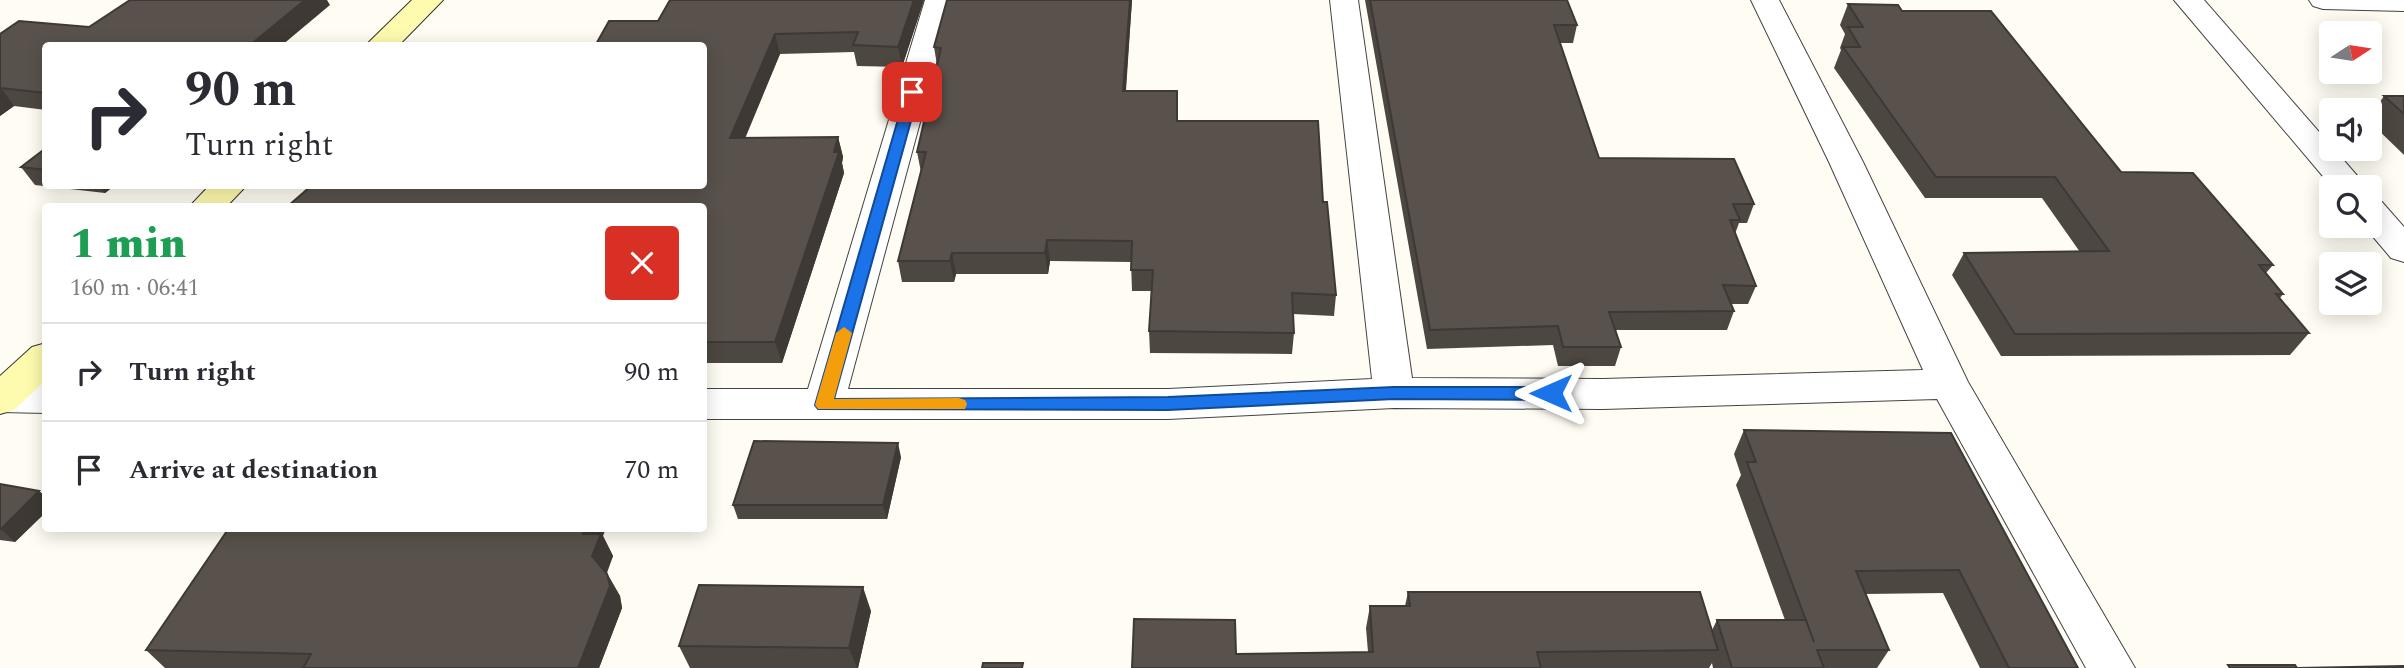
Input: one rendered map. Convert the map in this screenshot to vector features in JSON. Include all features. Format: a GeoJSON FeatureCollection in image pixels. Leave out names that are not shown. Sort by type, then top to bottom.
{"type":"FeatureCollection","features":[{"type":"Feature","properties":{"kind":"street"},"geometry":{"type":"LineString","coordinates":[[384,42],[429,0]]}},
{"type":"Feature","properties":{"kind":"street"},"geometry":{"type":"LineString","coordinates":[[824,405],[939,0]]}},
{"type":"Feature","properties":{"kind":"street"},"geometry":{"type":"LineString","coordinates":[[1345,0],[1394,393]]}},
{"type":"Feature","properties":{"kind":"street"},"geometry":{"type":"LineString","coordinates":[[1765,0],[1846,162],[1949,384],[2111,668]]}},
{"type":"Feature","properties":{"kind":"street"},"geometry":{"type":"LineString","coordinates":[[2188,0],[2340,175]]}},
{"type":"Feature","properties":{"kind":"street"},"geometry":{"type":"LineString","coordinates":[[2323,0],[2404,2]]}},
{"type":"Feature","properties":{"kind":"street"},"geometry":{"type":"LineString","coordinates":[[210,203],[226,189]]}},
{"type":"Feature","properties":{"kind":"street"},"geometry":{"type":"LineString","coordinates":[[2382,224],[2404,250]]}},
{"type":"Feature","properties":{"kind":"street"},"geometry":{"type":"LineString","coordinates":[[1,398],[42,361]]}},
{"type":"Feature","properties":{"kind":"street"},"geometry":{"type":"LineString","coordinates":[[707,404],[1168,404],[1394,393],[1603,394],[1949,384]]}},
{"type":"Feature","properties":{"kind":"street"},"geometry":{"type":"LineString","coordinates":[[1,398],[42,398]]}},
{"type":"Feature","properties":{"kind":"building"},"geometry":{"type":"Polygon","coordinates":[[[130,0],[305,0],[254,42],[42,42],[42,93],[0,88],[0,34],[19,21],[89,27],[130,0]]]}},
{"type":"Feature","properties":{"kind":"building"},"geometry":{"type":"Polygon","coordinates":[[[670,0],[914,0],[898,47],[853,45],[858,32],[775,34],[730,138],[838,137],[834,152],[839,152],[775,342],[707,342],[707,203],[291,203],[308,189],[707,189],[707,42],[597,42],[609,21],[658,21],[670,0]]]}},
{"type":"Feature","properties":{"kind":"building"},"geometry":{"type":"Polygon","coordinates":[[[947,0],[1130,0],[1123,91],[1177,91],[1177,121],[1318,121],[1323,202],[1327,202],[1336,295],[1292,293],[1294,333],[1149,331],[1153,270],[1131,270],[1132,241],[1047,240],[1045,253],[952,253],[950,261],[898,261],[926,152],[917,152],[941,48],[934,47],[947,0]]]}},
{"type":"Feature","properties":{"kind":"building"},"geometry":{"type":"Polygon","coordinates":[[[1370,0],[1567,0],[1577,25],[1554,25],[1599,158],[1734,159],[1754,204],[1733,204],[1740,220],[1730,220],[1756,286],[1723,285],[1734,311],[1609,312],[1621,347],[1563,347],[1558,326],[1430,330],[1370,0]]]}},
{"type":"Feature","properties":{"kind":"building"},"geometry":{"type":"Polygon","coordinates":[[[1848,4],[1898,5],[1902,11],[1991,11],[2121,172],[2193,173],[2273,265],[2259,265],[2283,294],[2276,294],[2309,333],[2015,334],[1964,253],[2109,251],[2055,177],[1936,177],[1843,47],[1860,47],[1848,27],[1863,27],[1848,4]]]}},
{"type":"Feature","properties":{"kind":"building"},"geometry":{"type":"Polygon","coordinates":[[[2384,96],[2404,96],[2404,114],[2384,96]]]}},
{"type":"Feature","properties":{"kind":"building"},"geometry":{"type":"Polygon","coordinates":[[[42,151],[42,170],[21,167],[42,151]]]}},
{"type":"Feature","properties":{"kind":"building"},"geometry":{"type":"Polygon","coordinates":[[[1744,430],[1951,433],[2078,668],[2009,668],[1959,570],[1856,571],[1889,650],[1817,650],[1824,668],[1732,668],[1717,620],[1806,620],[1747,462],[1756,462],[1744,430]]]}},
{"type":"Feature","properties":{"kind":"building"},"geometry":{"type":"Polygon","coordinates":[[[754,441],[898,443],[883,505],[733,505],[754,441]]]}},
{"type":"Feature","properties":{"kind":"building"},"geometry":{"type":"Polygon","coordinates":[[[0,484],[39,491],[1,529],[0,528],[0,484]]]}},
{"type":"Feature","properties":{"kind":"building"},"geometry":{"type":"Polygon","coordinates":[[[226,532],[601,534],[592,556],[607,574],[610,586],[578,668],[303,668],[311,654],[146,650],[226,532]]]}},
{"type":"Feature","properties":{"kind":"building"},"geometry":{"type":"Polygon","coordinates":[[[699,585],[863,587],[849,648],[679,646],[699,585]]]}},
{"type":"Feature","properties":{"kind":"building"},"geometry":{"type":"Polygon","coordinates":[[[1408,592],[1700,592],[1718,650],[1537,652],[1541,668],[1132,668],[1134,619],[1235,620],[1236,654],[1373,652],[1370,606],[1410,606],[1408,592]]]}},
{"type":"Feature","properties":{"kind":"building"},"geometry":{"type":"Polygon","coordinates":[[[983,663],[1023,663],[1022,668],[982,668],[983,663]]]}},
{"type":"Feature","properties":{"kind":"building"},"geometry":{"type":"Polygon","coordinates":[[[2228,665],[2295,665],[2297,668],[2230,668],[2228,665]]]}},
{"type":"Feature","properties":{"kind":"building"},"geometry":{"type":"Polygon","coordinates":[[[2404,666],[2404,668],[2297,668],[2404,666]]]}},
{"type":"Feature","properties":{"kind":"slow traffic"},"geometry":{"type":"LineString","coordinates":[[844,333],[824,405],[959,404]]}},
{"type":"Feature","properties":{"kind":"route"},"geometry":{"type":"LineString","coordinates":[[912,92],[824,405],[1168,404],[1394,393],[1551,393]]}}]}
